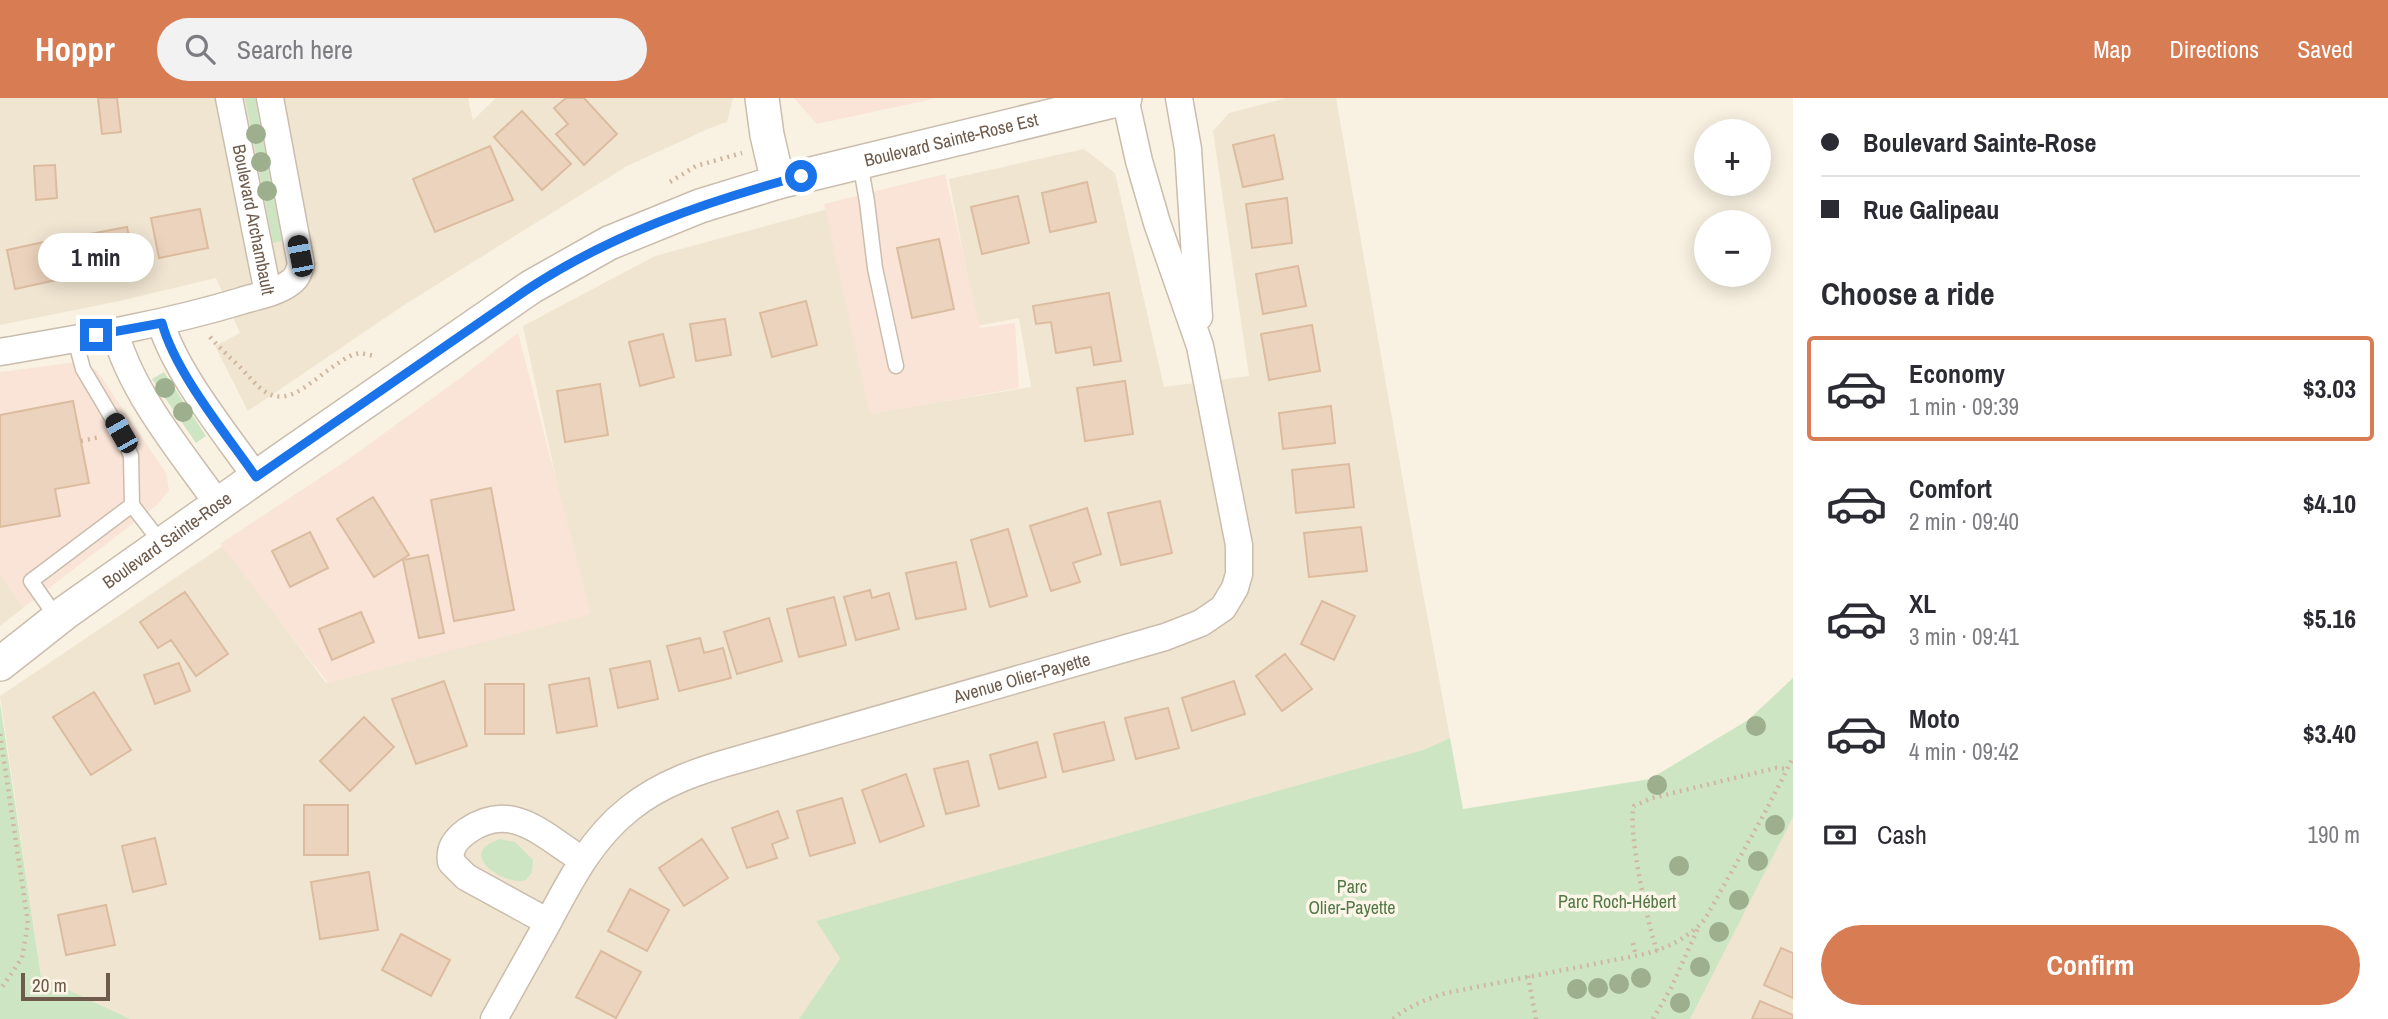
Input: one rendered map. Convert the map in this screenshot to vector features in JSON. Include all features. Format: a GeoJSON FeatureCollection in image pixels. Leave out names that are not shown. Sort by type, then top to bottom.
{"type":"FeatureCollection","features":[{"type":"Feature","properties":{"kind":"street","name":"Boulevard Archambault"},"geometry":{"type":"LineString","coordinates":[[229,98],[268,293],[293,281],[301,264],[270,98]]}},
{"type":"Feature","properties":{"kind":"street"},"geometry":{"type":"LineString","coordinates":[[762,98],[778,182]]}},
{"type":"Feature","properties":{"kind":"street","name":"Boulevard Sainte-Rose Est"},"geometry":{"type":"LineString","coordinates":[[778,182],[1125,98]]}},
{"type":"Feature","properties":{"kind":"street","name":"Avenue Olier-Payette"},"geometry":{"type":"LineString","coordinates":[[1125,98],[1157,223],[1200,346]]}},
{"type":"Feature","properties":{"kind":"street","name":"Avenue Olier-Payette"},"geometry":{"type":"LineString","coordinates":[[494,1019],[583,860],[605,832],[629,809],[657,790],[691,774],[740,758],[1165,637],[1201,623],[1223,608],[1236,588],[1239,545],[1200,346],[1190,176],[1186,132],[1179,98]]}},
{"type":"Feature","properties":{"kind":"street","name":"Boulevard Sainte-Rose"},"geometry":{"type":"LineString","coordinates":[[0,664],[57,618],[525,291],[609,243],[676,215],[778,182]]}},
{"type":"Feature","properties":{"kind":"street"},"geometry":{"type":"LineString","coordinates":[[0,352],[162,323],[268,293]]}},
{"type":"Feature","properties":{"kind":"street"},"geometry":{"type":"LineString","coordinates":[[162,323],[165,337],[179,364],[256,477]]}},
{"type":"Feature","properties":{"kind":"street"},"geometry":{"type":"LineString","coordinates":[[115,332],[121,354],[136,385],[218,504]]}},
{"type":"Feature","properties":{"kind":"street"},"geometry":{"type":"LineString","coordinates":[[548,922],[466,877],[452,862],[451,848],[474,827],[498,819],[514,818],[583,860]]}},
{"type":"Feature","properties":{"kind":"lane"},"geometry":{"type":"LineString","coordinates":[[859,161],[875,268],[896,366]]}},
{"type":"Feature","properties":{"kind":"lane"},"geometry":{"type":"LineString","coordinates":[[75,339],[83,369],[121,433],[131,456],[132,505],[162,544]]}},
{"type":"Feature","properties":{"kind":"lane"},"geometry":{"type":"LineString","coordinates":[[57,618],[31,581],[132,505]]}},
{"type":"Feature","properties":{"kind":"path"},"geometry":{"type":"LineString","coordinates":[[663,187],[695,166],[728,156]]}},
{"type":"Feature","properties":{"kind":"path"},"geometry":{"type":"LineString","coordinates":[[209,336],[262,391],[273,396],[290,394],[301,389],[352,355],[368,354]]}},
{"type":"Feature","properties":{"kind":"path"},"geometry":{"type":"LineString","coordinates":[[0,734],[28,923],[22,958],[0,990]]}},
{"type":"Feature","properties":{"kind":"path"},"geometry":{"type":"LineString","coordinates":[[1653,1019],[1671,988],[1699,925],[1763,816],[1793,758]]}},
{"type":"Feature","properties":{"kind":"path"},"geometry":{"type":"LineString","coordinates":[[1657,951],[1631,826],[1634,806],[1653,798],[1776,768],[1787,769]]}},
{"type":"Feature","properties":{"kind":"path"},"geometry":{"type":"LineString","coordinates":[[1393,1019],[1427,999],[1456,991],[1657,951],[1699,925]]}},
{"type":"Feature","properties":{"kind":"path"},"geometry":{"type":"LineString","coordinates":[[1633,943],[1636,956]]}},
{"type":"Feature","properties":{"kind":"path"},"geometry":{"type":"LineString","coordinates":[[1528,976],[1536,1019]]}},
{"type":"Feature","properties":{"kind":"shaded area"},"geometry":{"type":"Polygon","coordinates":[[[0,98],[468,98],[473,120],[496,98],[733,98],[727,122],[627,166],[401,307],[248,411],[215,346],[240,333],[216,278],[0,325],[0,98]]]}},
{"type":"Feature","properties":{"kind":"shaded area"},"geometry":{"type":"Polygon","coordinates":[[[794,98],[937,98],[817,124],[794,98]]]}},
{"type":"Feature","properties":{"kind":"shaded area"},"geometry":{"type":"Polygon","coordinates":[[[1286,98],[1336,98],[1450,738],[1423,750],[817,921],[840,957],[799,1019],[130,1019],[41,977],[0,696],[224,545],[326,683],[585,613],[523,326],[655,256],[828,209],[872,413],[1031,387],[1019,318],[977,326],[949,179],[1084,149],[1115,173],[1164,387],[1249,376],[1213,131],[1229,113],[1286,98]]]}},
{"type":"Feature","properties":{"kind":"shaded area"},"geometry":{"type":"Polygon","coordinates":[[[945,174],[980,328],[1015,323],[1019,388],[870,414],[824,204],[945,174]]]}},
{"type":"Feature","properties":{"kind":"shaded area"},"geometry":{"type":"Polygon","coordinates":[[[518,333],[591,614],[328,683],[220,544],[346,461],[518,333]]]}},
{"type":"Feature","properties":{"kind":"shaded area"},"geometry":{"type":"Polygon","coordinates":[[[70,363],[90,366],[97,371],[166,473],[169,490],[157,505],[23,608],[0,574],[0,372],[70,363]]]}},
{"type":"Feature","properties":{"kind":"shaded area"},"geometry":{"type":"Polygon","coordinates":[[[0,574],[23,608],[0,626],[0,574]]]}},
{"type":"Feature","properties":{"kind":"shaded area"},"geometry":{"type":"Polygon","coordinates":[[[1793,817],[1793,1019],[1690,1019],[1714,969],[1793,817]]]}},
{"type":"Feature","properties":{"kind":"green space"},"geometry":{"type":"Polygon","coordinates":[[[245,98],[255,98],[282,241],[273,243],[245,98]]]}},
{"type":"Feature","properties":{"kind":"green space"},"geometry":{"type":"Polygon","coordinates":[[[164,372],[206,436],[196,443],[152,379],[164,372]]]}},
{"type":"Feature","properties":{"kind":"green space","name":"Parc Olier-Payette"},"geometry":{"type":"Polygon","coordinates":[[[1793,678],[1793,817],[1690,1019],[799,1019],[840,958],[816,921],[1423,750],[1450,738],[1463,809],[1650,779],[1748,720],[1793,678]]]}},
{"type":"Feature","properties":{"kind":"green space"},"geometry":{"type":"Polygon","coordinates":[[[0,703],[41,977],[130,1019],[0,1019],[0,703]]]}},
{"type":"Feature","properties":{"kind":"green space"},"geometry":{"type":"Polygon","coordinates":[[[500,839],[515,842],[533,860],[532,872],[526,880],[507,879],[488,868],[482,853],[487,845],[500,839]]]}},
{"type":"Feature","properties":{"kind":"building"},"geometry":{"type":"Polygon","coordinates":[[[98,98],[117,98],[121,132],[102,134],[98,98]]]}},
{"type":"Feature","properties":{"kind":"building"},"geometry":{"type":"Polygon","coordinates":[[[566,98],[584,98],[617,134],[584,165],[556,134],[568,124],[554,108],[566,98]]]}},
{"type":"Feature","properties":{"kind":"building"},"geometry":{"type":"Polygon","coordinates":[[[522,111],[571,164],[542,190],[494,137],[522,111]]]}},
{"type":"Feature","properties":{"kind":"building"},"geometry":{"type":"Polygon","coordinates":[[[1274,135],[1283,179],[1243,187],[1233,145],[1274,135]]]}},
{"type":"Feature","properties":{"kind":"building"},"geometry":{"type":"Polygon","coordinates":[[[490,146],[513,200],[435,232],[413,179],[490,146]]]}},
{"type":"Feature","properties":{"kind":"building"},"geometry":{"type":"Polygon","coordinates":[[[55,165],[57,198],[36,200],[34,166],[55,165]]]}},
{"type":"Feature","properties":{"kind":"building"},"geometry":{"type":"Polygon","coordinates":[[[1087,182],[1096,222],[1050,232],[1042,193],[1087,182]]]}},
{"type":"Feature","properties":{"kind":"building"},"geometry":{"type":"Polygon","coordinates":[[[1018,196],[1029,243],[982,254],[971,207],[1018,196]]]}},
{"type":"Feature","properties":{"kind":"building"},"geometry":{"type":"Polygon","coordinates":[[[1287,198],[1292,243],[1252,248],[1246,204],[1287,198]]]}},
{"type":"Feature","properties":{"kind":"building"},"geometry":{"type":"Polygon","coordinates":[[[200,209],[208,248],[159,258],[151,218],[200,209]]]}},
{"type":"Feature","properties":{"kind":"building"},"geometry":{"type":"Polygon","coordinates":[[[127,227],[135,265],[86,274],[79,236],[127,227]]]}},
{"type":"Feature","properties":{"kind":"building"},"geometry":{"type":"Polygon","coordinates":[[[939,239],[954,309],[912,318],[897,248],[939,239]]]}},
{"type":"Feature","properties":{"kind":"building"},"geometry":{"type":"Polygon","coordinates":[[[53,240],[61,279],[15,289],[7,250],[53,240]]]}},
{"type":"Feature","properties":{"kind":"building"},"geometry":{"type":"Polygon","coordinates":[[[1298,266],[1306,306],[1263,314],[1256,274],[1298,266]]]}},
{"type":"Feature","properties":{"kind":"building"},"geometry":{"type":"Polygon","coordinates":[[[1109,293],[1121,361],[1094,365],[1091,347],[1056,353],[1051,322],[1036,324],[1033,306],[1109,293]]]}},
{"type":"Feature","properties":{"kind":"building"},"geometry":{"type":"Polygon","coordinates":[[[806,301],[817,345],[772,357],[760,313],[806,301]]]}},
{"type":"Feature","properties":{"kind":"building"},"geometry":{"type":"Polygon","coordinates":[[[725,319],[731,355],[696,361],[690,324],[725,319]]]}},
{"type":"Feature","properties":{"kind":"building"},"geometry":{"type":"Polygon","coordinates":[[[1312,325],[1320,371],[1269,380],[1261,334],[1312,325]]]}},
{"type":"Feature","properties":{"kind":"building"},"geometry":{"type":"Polygon","coordinates":[[[663,334],[674,377],[640,386],[629,342],[663,334]]]}},
{"type":"Feature","properties":{"kind":"building"},"geometry":{"type":"Polygon","coordinates":[[[1125,381],[1133,434],[1085,441],[1077,388],[1125,381]]]}},
{"type":"Feature","properties":{"kind":"building"},"geometry":{"type":"Polygon","coordinates":[[[600,384],[608,435],[565,442],[557,391],[600,384]]]}},
{"type":"Feature","properties":{"kind":"building"},"geometry":{"type":"Polygon","coordinates":[[[73,401],[89,483],[55,489],[60,516],[0,527],[0,415],[73,401]]]}},
{"type":"Feature","properties":{"kind":"building"},"geometry":{"type":"Polygon","coordinates":[[[1331,406],[1335,443],[1283,449],[1279,413],[1331,406]]]}},
{"type":"Feature","properties":{"kind":"building"},"geometry":{"type":"Polygon","coordinates":[[[1349,464],[1354,507],[1296,513],[1292,470],[1349,464]]]}},
{"type":"Feature","properties":{"kind":"building"},"geometry":{"type":"Polygon","coordinates":[[[491,488],[514,610],[454,621],[431,500],[491,488]]]}},
{"type":"Feature","properties":{"kind":"building"},"geometry":{"type":"Polygon","coordinates":[[[373,497],[409,555],[374,577],[337,519],[373,497]]]}},
{"type":"Feature","properties":{"kind":"building"},"geometry":{"type":"Polygon","coordinates":[[[1160,501],[1172,553],[1121,565],[1108,513],[1160,501]]]}},
{"type":"Feature","properties":{"kind":"building"},"geometry":{"type":"Polygon","coordinates":[[[1087,508],[1101,554],[1073,563],[1080,582],[1051,591],[1030,526],[1087,508]]]}},
{"type":"Feature","properties":{"kind":"building"},"geometry":{"type":"Polygon","coordinates":[[[1361,527],[1367,571],[1309,577],[1304,533],[1361,527]]]}},
{"type":"Feature","properties":{"kind":"building"},"geometry":{"type":"Polygon","coordinates":[[[1008,529],[1027,596],[990,607],[971,540],[1008,529]]]}},
{"type":"Feature","properties":{"kind":"building"},"geometry":{"type":"Polygon","coordinates":[[[310,532],[328,568],[290,587],[272,551],[310,532]]]}},
{"type":"Feature","properties":{"kind":"building"},"geometry":{"type":"Polygon","coordinates":[[[428,555],[444,633],[419,638],[403,560],[428,555]]]}},
{"type":"Feature","properties":{"kind":"building"},"geometry":{"type":"Polygon","coordinates":[[[956,562],[966,609],[916,619],[906,573],[956,562]]]}},
{"type":"Feature","properties":{"kind":"building"},"geometry":{"type":"Polygon","coordinates":[[[870,590],[872,598],[889,593],[899,629],[856,640],[844,597],[870,590]]]}},
{"type":"Feature","properties":{"kind":"building"},"geometry":{"type":"Polygon","coordinates":[[[185,592],[228,654],[196,676],[171,640],[158,648],[140,622],[185,592]]]}},
{"type":"Feature","properties":{"kind":"building"},"geometry":{"type":"Polygon","coordinates":[[[834,597],[846,645],[799,657],[787,609],[834,597]]]}},
{"type":"Feature","properties":{"kind":"building"},"geometry":{"type":"Polygon","coordinates":[[[1322,601],[1355,616],[1334,660],[1301,644],[1322,601]]]}},
{"type":"Feature","properties":{"kind":"building"},"geometry":{"type":"Polygon","coordinates":[[[361,612],[374,642],[332,660],[319,629],[361,612]]]}},
{"type":"Feature","properties":{"kind":"building"},"geometry":{"type":"Polygon","coordinates":[[[769,618],[782,661],[737,674],[724,632],[769,618]]]}},
{"type":"Feature","properties":{"kind":"building"},"geometry":{"type":"Polygon","coordinates":[[[700,638],[704,653],[723,648],[731,678],[679,691],[667,646],[700,638]]]}},
{"type":"Feature","properties":{"kind":"building"},"geometry":{"type":"Polygon","coordinates":[[[1285,654],[1312,689],[1282,711],[1256,676],[1285,654]]]}},
{"type":"Feature","properties":{"kind":"building"},"geometry":{"type":"Polygon","coordinates":[[[650,661],[658,699],[618,708],[610,669],[650,661]]]}},
{"type":"Feature","properties":{"kind":"building"},"geometry":{"type":"Polygon","coordinates":[[[179,663],[190,691],[155,704],[144,675],[179,663]]]}},
{"type":"Feature","properties":{"kind":"building"},"geometry":{"type":"Polygon","coordinates":[[[589,678],[597,726],[557,733],[549,685],[589,678]]]}},
{"type":"Feature","properties":{"kind":"building"},"geometry":{"type":"Polygon","coordinates":[[[444,681],[467,746],[416,764],[392,699],[444,681]]]}},
{"type":"Feature","properties":{"kind":"building"},"geometry":{"type":"Polygon","coordinates":[[[1234,681],[1245,714],[1192,731],[1182,698],[1234,681]]]}},
{"type":"Feature","properties":{"kind":"building"},"geometry":{"type":"Polygon","coordinates":[[[485,684],[524,684],[524,734],[485,734],[485,684]]]}},
{"type":"Feature","properties":{"kind":"building"},"geometry":{"type":"Polygon","coordinates":[[[94,692],[131,750],[91,775],[53,717],[94,692]]]}},
{"type":"Feature","properties":{"kind":"building"},"geometry":{"type":"Polygon","coordinates":[[[1168,708],[1179,748],[1136,759],[1125,718],[1168,708]]]}},
{"type":"Feature","properties":{"kind":"building"},"geometry":{"type":"Polygon","coordinates":[[[364,717],[394,747],[350,791],[320,761],[364,717]]]}},
{"type":"Feature","properties":{"kind":"building"},"geometry":{"type":"Polygon","coordinates":[[[1104,722],[1114,760],[1063,772],[1054,734],[1104,722]]]}},
{"type":"Feature","properties":{"kind":"building"},"geometry":{"type":"Polygon","coordinates":[[[1037,742],[1046,777],[999,789],[990,755],[1037,742]]]}},
{"type":"Feature","properties":{"kind":"building"},"geometry":{"type":"Polygon","coordinates":[[[968,761],[979,806],[946,814],[934,769],[968,761]]]}},
{"type":"Feature","properties":{"kind":"building"},"geometry":{"type":"Polygon","coordinates":[[[906,774],[924,826],[880,842],[862,790],[906,774]]]}},
{"type":"Feature","properties":{"kind":"building"},"geometry":{"type":"Polygon","coordinates":[[[842,798],[855,843],[810,856],[797,811],[842,798]]]}},
{"type":"Feature","properties":{"kind":"building"},"geometry":{"type":"Polygon","coordinates":[[[304,805],[348,805],[348,855],[304,855],[304,805]]]}},
{"type":"Feature","properties":{"kind":"building"},"geometry":{"type":"Polygon","coordinates":[[[778,811],[788,838],[772,844],[777,858],[747,868],[732,828],[778,811]]]}},
{"type":"Feature","properties":{"kind":"building"},"geometry":{"type":"Polygon","coordinates":[[[155,838],[166,884],[133,892],[122,846],[155,838]]]}},
{"type":"Feature","properties":{"kind":"building"},"geometry":{"type":"Polygon","coordinates":[[[702,839],[728,878],[684,906],[659,868],[702,839]]]}},
{"type":"Feature","properties":{"kind":"building"},"geometry":{"type":"Polygon","coordinates":[[[369,872],[378,930],[320,939],[311,882],[369,872]]]}},
{"type":"Feature","properties":{"kind":"building"},"geometry":{"type":"Polygon","coordinates":[[[630,889],[669,910],[647,951],[608,931],[630,889]]]}},
{"type":"Feature","properties":{"kind":"building"},"geometry":{"type":"Polygon","coordinates":[[[106,905],[115,945],[66,955],[58,915],[106,905]]]}},
{"type":"Feature","properties":{"kind":"building"},"geometry":{"type":"Polygon","coordinates":[[[401,934],[450,960],[431,996],[382,970],[401,934]]]}},
{"type":"Feature","properties":{"kind":"building"},"geometry":{"type":"Polygon","coordinates":[[[1781,948],[1793,953],[1793,998],[1764,985],[1781,948]]]}},
{"type":"Feature","properties":{"kind":"building"},"geometry":{"type":"Polygon","coordinates":[[[601,951],[641,972],[616,1018],[576,997],[601,951]]]}},
{"type":"Feature","properties":{"kind":"building"},"geometry":{"type":"Polygon","coordinates":[[[1760,1001],[1793,1015],[1793,1019],[1752,1019],[1760,1001]]]}},
{"type":"Feature","properties":{"kind":"route"},"geometry":{"type":"LineString","coordinates":[[96,335],[162,323],[165,337],[179,364],[256,477],[525,291],[568,265],[609,243],[700,206],[801,176]]}},
{"type":"Feature","properties":{"kind":"park label","name":"Parc Roch-Hébert"},"geometry":{"type":"Point","coordinates":[1617,902]}}]}
